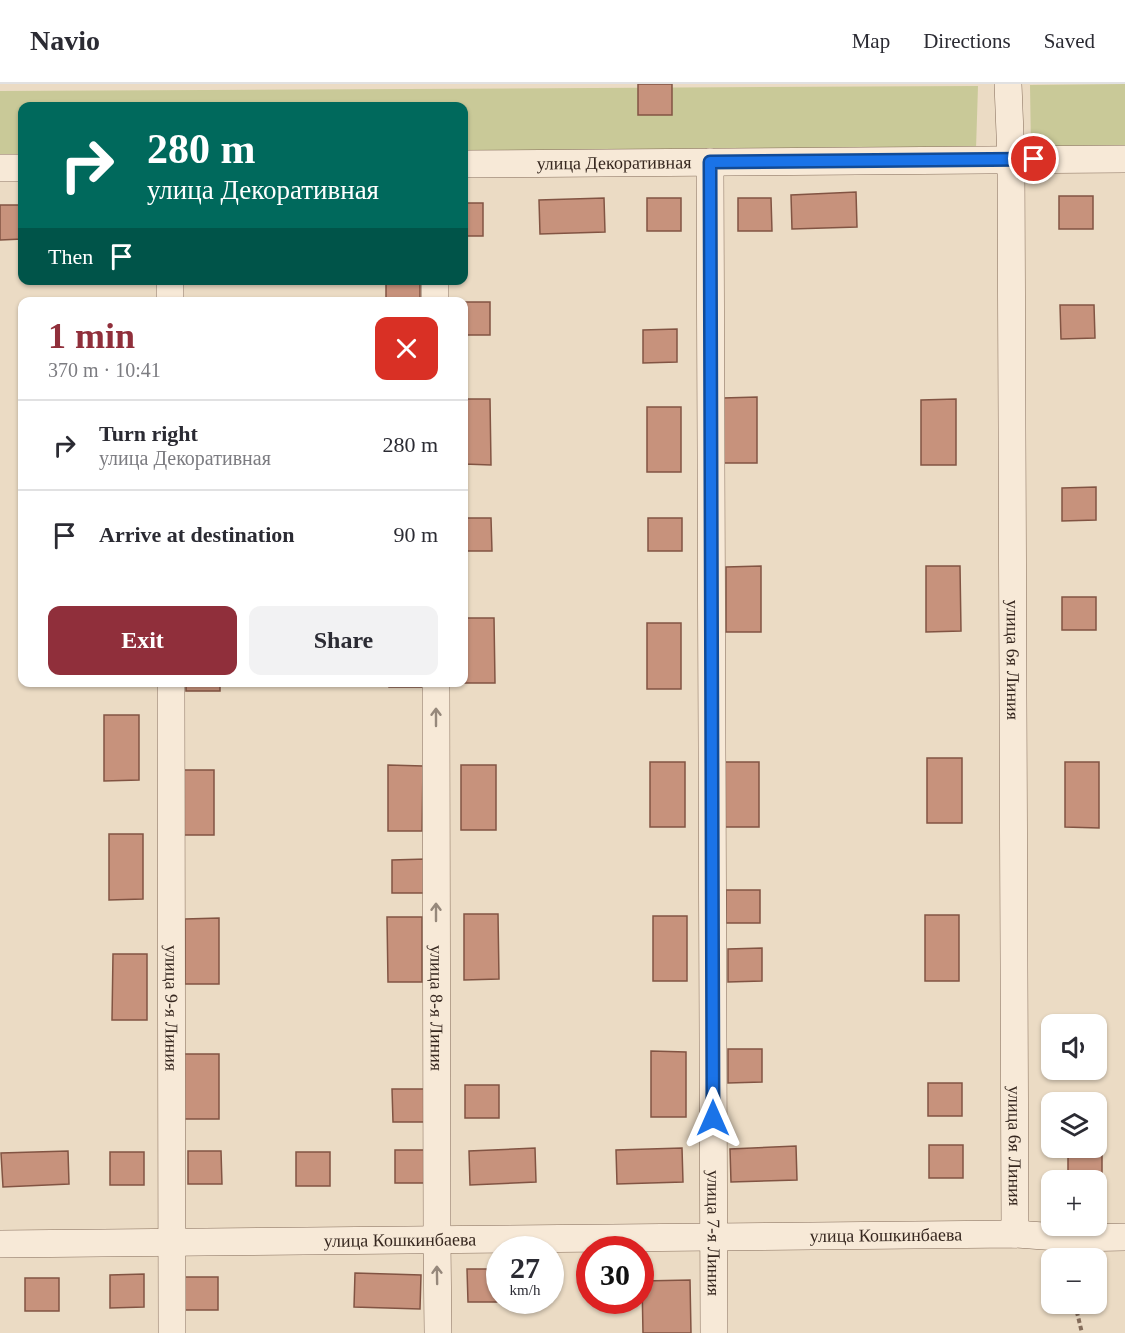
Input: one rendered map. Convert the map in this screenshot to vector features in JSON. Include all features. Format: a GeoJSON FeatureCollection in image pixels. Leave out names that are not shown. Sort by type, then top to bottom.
{"type":"FeatureCollection","features":[{"type":"Feature","properties":{"kind":"street","name":"улица 6я Линия"},"geometry":{"type":"LineString","coordinates":[[1008,84],[1011,159],[1015,1234]]}},
{"type":"Feature","properties":{"kind":"street","name":"улица Декоративная"},"geometry":{"type":"LineString","coordinates":[[468,164],[1125,159]]}},
{"type":"Feature","properties":{"kind":"street","name":"улица 7-я Линия"},"geometry":{"type":"LineString","coordinates":[[710,162],[714,1333]]}},
{"type":"Feature","properties":{"kind":"street"},"geometry":{"type":"LineString","coordinates":[[0,168],[18,168]]}},
{"type":"Feature","properties":{"kind":"street","name":"улица 9-я Линия"},"geometry":{"type":"LineString","coordinates":[[171,687],[172,1333]]}},
{"type":"Feature","properties":{"kind":"street","name":"улица 8-я Линия"},"geometry":{"type":"LineString","coordinates":[[436,687],[438,1333]]}},
{"type":"Feature","properties":{"kind":"street","name":"улица Кошкинбаева"},"geometry":{"type":"LineString","coordinates":[[0,1244],[1015,1234],[1071,1238],[1125,1237]]}},
{"type":"Feature","properties":{"kind":"path"},"geometry":{"type":"LineString","coordinates":[[1077,1314],[1082,1333]]}},
{"type":"Feature","properties":{"kind":"green space"},"geometry":{"type":"Polygon","coordinates":[[[1125,84],[1125,150],[1031,150],[1030,85],[1125,84]]]}},
{"type":"Feature","properties":{"kind":"green space"},"geometry":{"type":"Polygon","coordinates":[[[978,86],[976,149],[468,154],[468,102],[18,102],[18,158],[0,158],[0,91],[978,86]]]}},
{"type":"Feature","properties":{"kind":"building"},"geometry":{"type":"Polygon","coordinates":[[[638,84],[672,84],[672,115],[638,115],[638,84]]]}},
{"type":"Feature","properties":{"kind":"building"},"geometry":{"type":"Polygon","coordinates":[[[856,192],[857,227],[792,229],[791,195],[856,192]]]}},
{"type":"Feature","properties":{"kind":"building"},"geometry":{"type":"Polygon","coordinates":[[[1059,196],[1093,196],[1093,229],[1059,229],[1059,196]]]}},
{"type":"Feature","properties":{"kind":"building"},"geometry":{"type":"Polygon","coordinates":[[[604,198],[605,232],[540,234],[539,200],[604,198]]]}},
{"type":"Feature","properties":{"kind":"building"},"geometry":{"type":"Polygon","coordinates":[[[647,198],[681,198],[681,231],[647,231],[647,198]]]}},
{"type":"Feature","properties":{"kind":"building"},"geometry":{"type":"Polygon","coordinates":[[[738,198],[771,198],[772,231],[738,231],[738,198]]]}},
{"type":"Feature","properties":{"kind":"building"},"geometry":{"type":"Polygon","coordinates":[[[468,203],[483,203],[483,236],[468,236],[468,203]]]}},
{"type":"Feature","properties":{"kind":"building"},"geometry":{"type":"Polygon","coordinates":[[[0,205],[18,205],[18,239],[0,240],[0,205]]]}},
{"type":"Feature","properties":{"kind":"building"},"geometry":{"type":"Polygon","coordinates":[[[386,285],[420,285],[420,297],[386,297],[386,285]]]}},
{"type":"Feature","properties":{"kind":"building"},"geometry":{"type":"Polygon","coordinates":[[[468,302],[490,302],[490,335],[468,335],[468,302]]]}},
{"type":"Feature","properties":{"kind":"building"},"geometry":{"type":"Polygon","coordinates":[[[1060,305],[1094,305],[1095,338],[1061,339],[1060,305]]]}},
{"type":"Feature","properties":{"kind":"building"},"geometry":{"type":"Polygon","coordinates":[[[677,329],[677,362],[643,363],[643,330],[677,329]]]}},
{"type":"Feature","properties":{"kind":"building"},"geometry":{"type":"Polygon","coordinates":[[[757,397],[757,463],[722,463],[723,398],[757,397]]]}},
{"type":"Feature","properties":{"kind":"building"},"geometry":{"type":"Polygon","coordinates":[[[468,399],[490,399],[491,465],[468,464],[468,399]]]}},
{"type":"Feature","properties":{"kind":"building"},"geometry":{"type":"Polygon","coordinates":[[[956,399],[956,465],[921,465],[921,400],[956,399]]]}},
{"type":"Feature","properties":{"kind":"building"},"geometry":{"type":"Polygon","coordinates":[[[647,407],[681,407],[681,472],[647,472],[647,407]]]}},
{"type":"Feature","properties":{"kind":"building"},"geometry":{"type":"Polygon","coordinates":[[[1096,487],[1096,520],[1062,521],[1062,488],[1096,487]]]}},
{"type":"Feature","properties":{"kind":"building"},"geometry":{"type":"Polygon","coordinates":[[[468,518],[491,518],[492,551],[468,551],[468,518]]]}},
{"type":"Feature","properties":{"kind":"building"},"geometry":{"type":"Polygon","coordinates":[[[648,518],[682,518],[682,551],[648,551],[648,518]]]}},
{"type":"Feature","properties":{"kind":"building"},"geometry":{"type":"Polygon","coordinates":[[[761,566],[761,632],[726,632],[726,567],[761,566]]]}},
{"type":"Feature","properties":{"kind":"building"},"geometry":{"type":"Polygon","coordinates":[[[926,566],[960,566],[961,631],[926,632],[926,566]]]}},
{"type":"Feature","properties":{"kind":"building"},"geometry":{"type":"Polygon","coordinates":[[[1062,597],[1096,597],[1096,630],[1062,630],[1062,597]]]}},
{"type":"Feature","properties":{"kind":"building"},"geometry":{"type":"Polygon","coordinates":[[[468,618],[494,618],[495,683],[468,683],[468,618]]]}},
{"type":"Feature","properties":{"kind":"building"},"geometry":{"type":"Polygon","coordinates":[[[647,623],[681,623],[681,689],[647,689],[647,623]]]}},
{"type":"Feature","properties":{"kind":"building"},"geometry":{"type":"Polygon","coordinates":[[[186,687],[220,687],[220,691],[186,691],[186,687]]]}},
{"type":"Feature","properties":{"kind":"building"},"geometry":{"type":"Polygon","coordinates":[[[104,715],[139,715],[139,780],[104,781],[104,715]]]}},
{"type":"Feature","properties":{"kind":"building"},"geometry":{"type":"Polygon","coordinates":[[[927,758],[962,758],[962,823],[927,823],[927,758]]]}},
{"type":"Feature","properties":{"kind":"building"},"geometry":{"type":"Polygon","coordinates":[[[650,762],[685,762],[685,827],[650,827],[650,762]]]}},
{"type":"Feature","properties":{"kind":"building"},"geometry":{"type":"Polygon","coordinates":[[[725,762],[759,762],[759,827],[725,827],[725,762]]]}},
{"type":"Feature","properties":{"kind":"building"},"geometry":{"type":"Polygon","coordinates":[[[1065,762],[1099,762],[1099,828],[1065,827],[1065,762]]]}},
{"type":"Feature","properties":{"kind":"building"},"geometry":{"type":"Polygon","coordinates":[[[388,765],[423,766],[422,831],[388,831],[388,765]]]}},
{"type":"Feature","properties":{"kind":"building"},"geometry":{"type":"Polygon","coordinates":[[[461,765],[496,765],[496,830],[461,830],[461,765]]]}},
{"type":"Feature","properties":{"kind":"building"},"geometry":{"type":"Polygon","coordinates":[[[180,770],[214,770],[214,835],[180,835],[180,770]]]}},
{"type":"Feature","properties":{"kind":"building"},"geometry":{"type":"Polygon","coordinates":[[[109,834],[143,834],[143,899],[109,900],[109,834]]]}},
{"type":"Feature","properties":{"kind":"building"},"geometry":{"type":"Polygon","coordinates":[[[426,859],[426,893],[392,893],[392,860],[426,859]]]}},
{"type":"Feature","properties":{"kind":"building"},"geometry":{"type":"Polygon","coordinates":[[[726,890],[760,890],[760,923],[726,923],[726,890]]]}},
{"type":"Feature","properties":{"kind":"building"},"geometry":{"type":"Polygon","coordinates":[[[464,914],[498,914],[499,979],[464,980],[464,914]]]}},
{"type":"Feature","properties":{"kind":"building"},"geometry":{"type":"Polygon","coordinates":[[[925,915],[959,915],[959,981],[925,981],[925,915]]]}},
{"type":"Feature","properties":{"kind":"building"},"geometry":{"type":"Polygon","coordinates":[[[653,916],[687,916],[687,981],[653,981],[653,916]]]}},
{"type":"Feature","properties":{"kind":"building"},"geometry":{"type":"Polygon","coordinates":[[[387,917],[422,917],[422,982],[388,982],[387,917]]]}},
{"type":"Feature","properties":{"kind":"building"},"geometry":{"type":"Polygon","coordinates":[[[219,918],[219,984],[185,984],[185,919],[219,918]]]}},
{"type":"Feature","properties":{"kind":"building"},"geometry":{"type":"Polygon","coordinates":[[[762,948],[762,981],[728,982],[728,949],[762,948]]]}},
{"type":"Feature","properties":{"kind":"building"},"geometry":{"type":"Polygon","coordinates":[[[113,954],[147,954],[147,1020],[112,1020],[113,954]]]}},
{"type":"Feature","properties":{"kind":"building"},"geometry":{"type":"Polygon","coordinates":[[[728,1049],[762,1049],[762,1082],[728,1083],[728,1049]]]}},
{"type":"Feature","properties":{"kind":"building"},"geometry":{"type":"Polygon","coordinates":[[[651,1051],[686,1052],[686,1117],[651,1117],[651,1051]]]}},
{"type":"Feature","properties":{"kind":"building"},"geometry":{"type":"Polygon","coordinates":[[[184,1054],[219,1054],[219,1119],[184,1119],[184,1054]]]}},
{"type":"Feature","properties":{"kind":"building"},"geometry":{"type":"Polygon","coordinates":[[[928,1083],[962,1083],[962,1116],[928,1116],[928,1083]]]}},
{"type":"Feature","properties":{"kind":"building"},"geometry":{"type":"Polygon","coordinates":[[[465,1085],[499,1085],[499,1118],[465,1118],[465,1085]]]}},
{"type":"Feature","properties":{"kind":"building"},"geometry":{"type":"Polygon","coordinates":[[[392,1089],[426,1089],[427,1122],[393,1122],[392,1089]]]}},
{"type":"Feature","properties":{"kind":"building"},"geometry":{"type":"Polygon","coordinates":[[[929,1145],[963,1145],[963,1178],[929,1178],[929,1145]]]}},
{"type":"Feature","properties":{"kind":"building"},"geometry":{"type":"Polygon","coordinates":[[[796,1146],[797,1180],[731,1182],[730,1149],[796,1146]]]}},
{"type":"Feature","properties":{"kind":"building"},"geometry":{"type":"Polygon","coordinates":[[[535,1148],[536,1182],[470,1185],[469,1151],[535,1148]]]}},
{"type":"Feature","properties":{"kind":"building"},"geometry":{"type":"Polygon","coordinates":[[[682,1148],[683,1182],[617,1184],[616,1150],[682,1148]]]}},
{"type":"Feature","properties":{"kind":"building"},"geometry":{"type":"Polygon","coordinates":[[[395,1150],[429,1150],[429,1183],[395,1183],[395,1150]]]}},
{"type":"Feature","properties":{"kind":"building"},"geometry":{"type":"Polygon","coordinates":[[[68,1151],[69,1184],[3,1187],[1,1153],[68,1151]]]}},
{"type":"Feature","properties":{"kind":"building"},"geometry":{"type":"Polygon","coordinates":[[[188,1151],[221,1151],[222,1184],[188,1184],[188,1151]]]}},
{"type":"Feature","properties":{"kind":"building"},"geometry":{"type":"Polygon","coordinates":[[[110,1152],[144,1152],[144,1185],[110,1185],[110,1152]]]}},
{"type":"Feature","properties":{"kind":"building"},"geometry":{"type":"Polygon","coordinates":[[[296,1152],[330,1152],[330,1186],[296,1186],[296,1152]]]}},
{"type":"Feature","properties":{"kind":"building"},"geometry":{"type":"Polygon","coordinates":[[[1068,1158],[1102,1158],[1102,1170],[1068,1170],[1068,1158]]]}},
{"type":"Feature","properties":{"kind":"building"},"geometry":{"type":"Polygon","coordinates":[[[467,1269],[486,1269],[486,1302],[468,1302],[467,1269]]]}},
{"type":"Feature","properties":{"kind":"building"},"geometry":{"type":"Polygon","coordinates":[[[355,1273],[421,1275],[420,1309],[354,1307],[355,1273]]]}},
{"type":"Feature","properties":{"kind":"building"},"geometry":{"type":"Polygon","coordinates":[[[144,1274],[144,1307],[110,1308],[110,1275],[144,1274]]]}},
{"type":"Feature","properties":{"kind":"building"},"geometry":{"type":"Polygon","coordinates":[[[184,1277],[218,1277],[218,1310],[184,1310],[184,1277]]]}},
{"type":"Feature","properties":{"kind":"building"},"geometry":{"type":"Polygon","coordinates":[[[25,1278],[59,1278],[59,1311],[25,1311],[25,1278]]]}},
{"type":"Feature","properties":{"kind":"building"},"geometry":{"type":"Polygon","coordinates":[[[690,1280],[691,1333],[643,1333],[643,1314],[654,1314],[654,1281],[690,1280]]]}},
{"type":"Feature","properties":{"kind":"route"},"geometry":{"type":"LineString","coordinates":[[713,1118],[710,162],[1034,159]]}}]}
